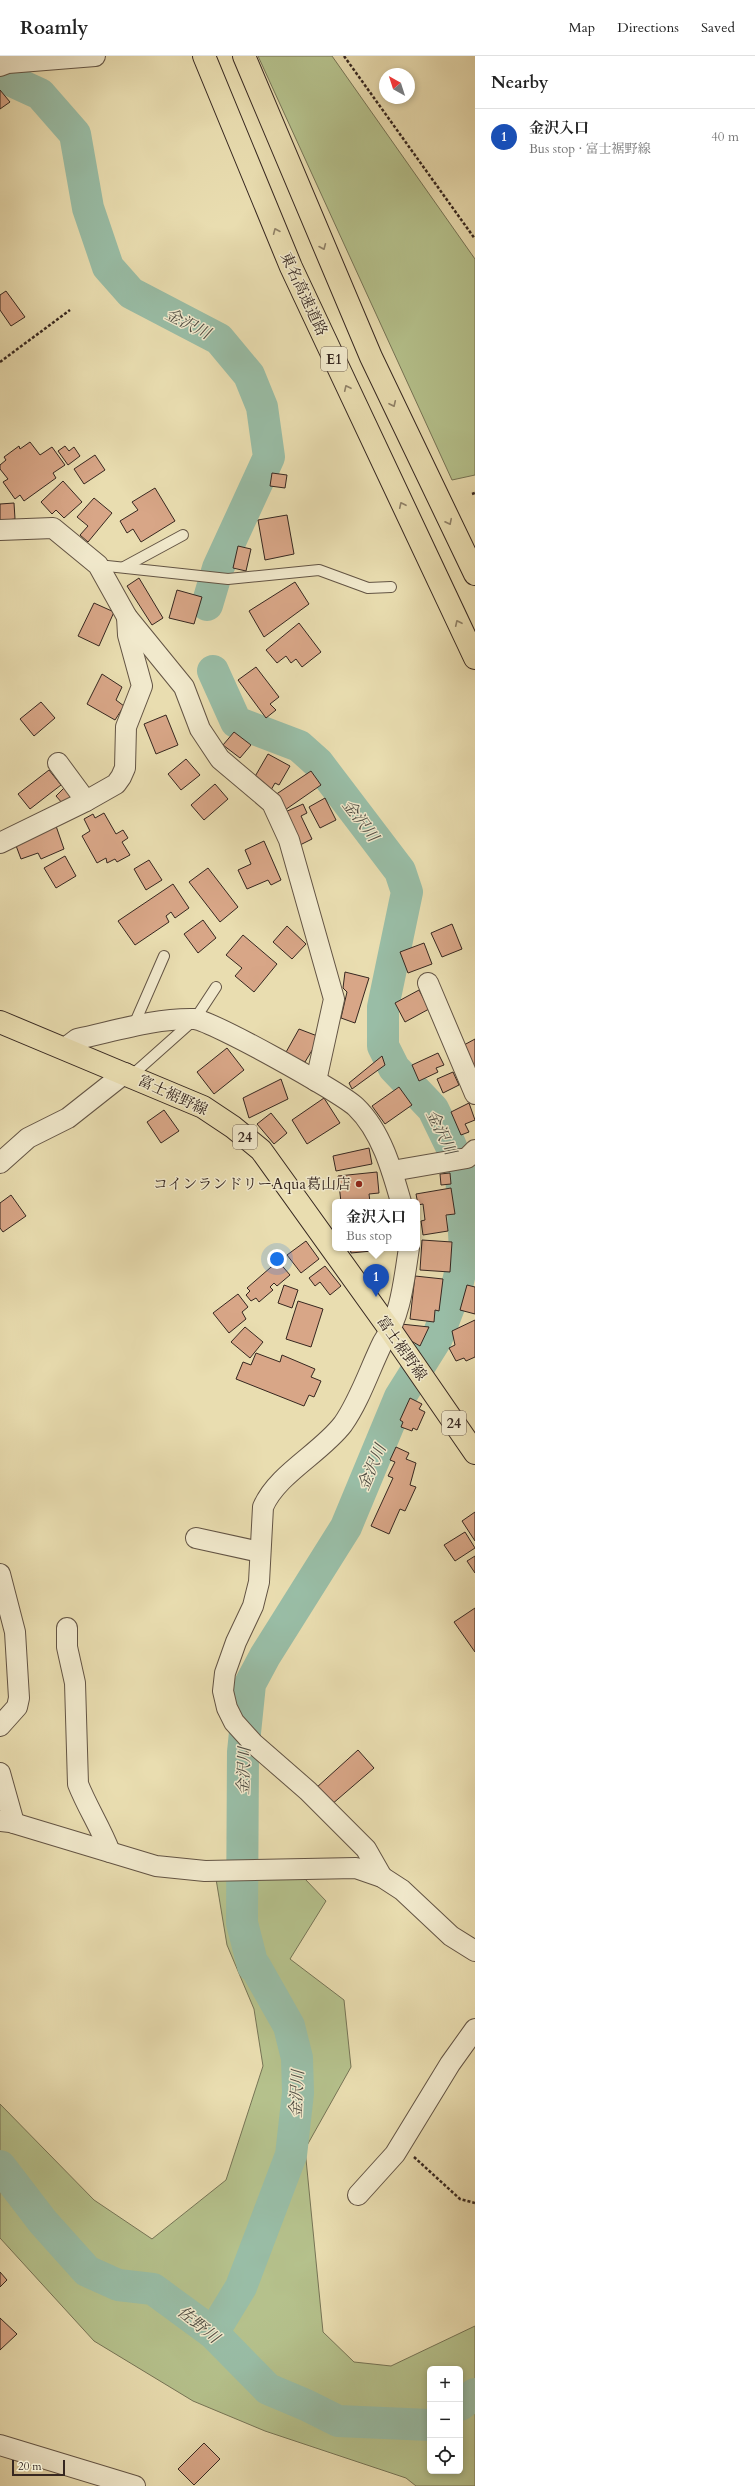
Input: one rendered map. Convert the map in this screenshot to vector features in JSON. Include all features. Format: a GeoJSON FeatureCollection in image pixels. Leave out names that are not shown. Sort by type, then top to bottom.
{"type":"FeatureCollection","features":[{"type":"Feature","properties":{"kind":"main road","name":"東名高速道路"},"geometry":{"type":"LineString","coordinates":[[204,56],[291,267],[475,658]]}},
{"type":"Feature","properties":{"kind":"main road","name":"E1"},"geometry":{"type":"LineString","coordinates":[[244,56],[307,209],[371,357],[475,574]]}},
{"type":"Feature","properties":{"kind":"main road"},"geometry":{"type":"LineString","coordinates":[[259,56],[281,120],[307,209]]}},
{"type":"Feature","properties":{"kind":"main road","name":"富士裾野線"},"geometry":{"type":"LineString","coordinates":[[0,1022],[203,1107],[233,1127],[261,1150],[332,1249]]}},
{"type":"Feature","properties":{"kind":"main road","name":"富士裾野線"},"geometry":{"type":"LineString","coordinates":[[334,1251],[475,1453]]}},
{"type":"Feature","properties":{"kind":"street"},"geometry":{"type":"LineString","coordinates":[[4,62],[94,56]]}},
{"type":"Feature","properties":{"kind":"street"},"geometry":{"type":"LineString","coordinates":[[0,530],[53,528],[98,565],[127,617],[184,687],[200,729],[220,759],[272,803],[289,840],[334,999],[316,1081]]}},
{"type":"Feature","properties":{"kind":"street"},"geometry":{"type":"LineString","coordinates":[[0,843],[86,801],[116,784],[125,768],[126,727],[142,686],[128,635],[127,617]]}},
{"type":"Feature","properties":{"kind":"street"},"geometry":{"type":"LineString","coordinates":[[58,763],[86,801]]}},
{"type":"Feature","properties":{"kind":"street"},"geometry":{"type":"LineString","coordinates":[[428,983],[475,1094]]}},
{"type":"Feature","properties":{"kind":"street"},"geometry":{"type":"LineString","coordinates":[[65,1048],[77,1039],[169,1020],[195,1019],[215,1026],[316,1081],[355,1107],[374,1131],[392,1171],[400,1199]]}},
{"type":"Feature","properties":{"kind":"street"},"geometry":{"type":"LineString","coordinates":[[0,1163],[28,1138],[68,1118],[128,1075]]}},
{"type":"Feature","properties":{"kind":"street"},"geometry":{"type":"LineString","coordinates":[[392,1171],[467,1158],[475,1150]]}},
{"type":"Feature","properties":{"kind":"street"},"geometry":{"type":"LineString","coordinates":[[382,1877],[366,1849],[308,1791],[253,1743],[234,1722],[227,1708],[223,1691],[225,1673],[236,1642],[254,1606],[259,1582],[262,1507],[266,1498],[344,1423],[383,1342],[391,1331],[403,1286],[409,1251]]}},
{"type":"Feature","properties":{"kind":"street"},"geometry":{"type":"LineString","coordinates":[[196,1538],[260,1552]]}},
{"type":"Feature","properties":{"kind":"street"},"geometry":{"type":"LineString","coordinates":[[0,1574],[15,1632],[19,1698],[17,1707],[0,1726]]}},
{"type":"Feature","properties":{"kind":"street"},"geometry":{"type":"LineString","coordinates":[[67,1628],[67,1646],[75,1683],[78,1784],[83,1797],[100,1826],[110,1852]]}},
{"type":"Feature","properties":{"kind":"street"},"geometry":{"type":"LineString","coordinates":[[0,1773],[7,1822],[156,1866],[205,1871],[356,1868],[382,1877],[402,1890],[452,1936],[475,1951]]}},
{"type":"Feature","properties":{"kind":"street"},"geometry":{"type":"LineString","coordinates":[[358,2194],[400,2145],[450,2064],[475,2029]]}},
{"type":"Feature","properties":{"kind":"street"},"geometry":{"type":"LineString","coordinates":[[0,2445],[135,2486]]}},
{"type":"Feature","properties":{"kind":"lane"},"geometry":{"type":"LineString","coordinates":[[124,567],[183,535]]}},
{"type":"Feature","properties":{"kind":"lane"},"geometry":{"type":"LineString","coordinates":[[98,565],[228,579],[319,570],[368,588],[391,587]]}},
{"type":"Feature","properties":{"kind":"lane"},"geometry":{"type":"LineString","coordinates":[[133,1027],[164,956]]}},
{"type":"Feature","properties":{"kind":"lane"},"geometry":{"type":"LineString","coordinates":[[128,1075],[195,1019],[216,987]]}},
{"type":"Feature","properties":{"kind":"path"},"geometry":{"type":"LineString","coordinates":[[344,56],[475,239]]}},
{"type":"Feature","properties":{"kind":"path"},"geometry":{"type":"LineString","coordinates":[[0,362],[70,310]]}},
{"type":"Feature","properties":{"kind":"path"},"geometry":{"type":"LineString","coordinates":[[400,2145],[460,2199],[475,2203]]}},
{"type":"Feature","properties":{"kind":"green space"},"geometry":{"type":"Polygon","coordinates":[[[258,56],[332,56],[475,259],[475,475],[452,480],[258,56]]]}},
{"type":"Feature","properties":{"kind":"green space"},"geometry":{"type":"Polygon","coordinates":[[[216,1879],[305,1879],[326,1901],[290,1959],[344,2000],[351,2067],[305,2149],[323,2332],[354,2362],[391,2366],[475,2326],[475,2486],[416,2486],[406,2478],[265,2431],[193,2401],[94,2341],[0,2238],[0,2104],[94,2200],[152,2239],[226,2180],[263,2066],[254,2009],[227,1945],[216,1879]]]}},
{"type":"Feature","properties":{"kind":"building"},"geometry":{"type":"Polygon","coordinates":[[[0,90],[10,102],[0,109],[0,90]]]}},
{"type":"Feature","properties":{"kind":"building"},"geometry":{"type":"Polygon","coordinates":[[[6,291],[25,317],[11,326],[0,310],[0,295],[6,291]]]}},
{"type":"Feature","properties":{"kind":"building"},"geometry":{"type":"Polygon","coordinates":[[[30,442],[40,455],[52,447],[65,465],[53,473],[56,478],[24,501],[20,495],[15,499],[3,482],[8,479],[0,469],[0,465],[6,460],[4,457],[19,446],[20,449],[30,442]]]}},
{"type":"Feature","properties":{"kind":"building"},"geometry":{"type":"Polygon","coordinates":[[[65,446],[69,451],[74,447],[80,456],[68,465],[58,451],[65,446]]]}},
{"type":"Feature","properties":{"kind":"building"},"geometry":{"type":"Polygon","coordinates":[[[95,455],[105,470],[84,484],[74,469],[95,455]]]}},
{"type":"Feature","properties":{"kind":"building"},"geometry":{"type":"Polygon","coordinates":[[[272,473],[287,475],[285,488],[270,486],[272,473]]]}},
{"type":"Feature","properties":{"kind":"building"},"geometry":{"type":"Polygon","coordinates":[[[63,481],[82,502],[64,518],[56,510],[52,514],[41,502],[63,481]]]}},
{"type":"Feature","properties":{"kind":"building"},"geometry":{"type":"Polygon","coordinates":[[[155,488],[175,521],[141,542],[133,529],[127,533],[120,521],[138,510],[132,502],[155,488]]]}},
{"type":"Feature","properties":{"kind":"building"},"geometry":{"type":"Polygon","coordinates":[[[94,498],[112,513],[88,542],[80,535],[88,526],[77,517],[94,498]]]}},
{"type":"Feature","properties":{"kind":"building"},"geometry":{"type":"Polygon","coordinates":[[[14,503],[15,519],[0,521],[0,504],[14,503]]]}},
{"type":"Feature","properties":{"kind":"building"},"geometry":{"type":"Polygon","coordinates":[[[287,515],[294,554],[265,560],[258,520],[287,515]]]}},
{"type":"Feature","properties":{"kind":"building"},"geometry":{"type":"Polygon","coordinates":[[[238,546],[251,549],[246,571],[233,568],[238,546]]]}},
{"type":"Feature","properties":{"kind":"building"},"geometry":{"type":"Polygon","coordinates":[[[139,578],[163,618],[152,625],[127,586],[139,578]]]}},
{"type":"Feature","properties":{"kind":"building"},"geometry":{"type":"Polygon","coordinates":[[[295,582],[309,604],[264,637],[249,611],[295,582]]]}},
{"type":"Feature","properties":{"kind":"building"},"geometry":{"type":"Polygon","coordinates":[[[177,590],[202,597],[194,624],[169,618],[177,590]]]}},
{"type":"Feature","properties":{"kind":"building"},"geometry":{"type":"Polygon","coordinates":[[[94,603],[114,612],[99,646],[78,636],[94,603]]]}},
{"type":"Feature","properties":{"kind":"building"},"geometry":{"type":"Polygon","coordinates":[[[299,623],[321,652],[302,667],[296,659],[291,663],[286,656],[277,663],[266,650],[299,623]]]}},
{"type":"Feature","properties":{"kind":"building"},"geometry":{"type":"Polygon","coordinates":[[[256,667],[279,697],[270,704],[276,710],[266,718],[238,680],[256,667]]]}},
{"type":"Feature","properties":{"kind":"building"},"geometry":{"type":"Polygon","coordinates":[[[102,674],[122,687],[116,700],[124,706],[115,720],[87,704],[102,674]]]}},
{"type":"Feature","properties":{"kind":"building"},"geometry":{"type":"Polygon","coordinates":[[[41,702],[55,718],[34,736],[20,719],[41,702]]]}},
{"type":"Feature","properties":{"kind":"building"},"geometry":{"type":"Polygon","coordinates":[[[166,715],[178,745],[156,754],[144,724],[166,715]]]}},
{"type":"Feature","properties":{"kind":"building"},"geometry":{"type":"Polygon","coordinates":[[[234,732],[251,745],[240,758],[223,745],[234,732]]]}},
{"type":"Feature","properties":{"kind":"building"},"geometry":{"type":"Polygon","coordinates":[[[268,754],[290,766],[279,785],[275,783],[271,790],[253,780],[268,754]]]}},
{"type":"Feature","properties":{"kind":"building"},"geometry":{"type":"Polygon","coordinates":[[[186,759],[200,775],[181,790],[168,774],[186,759]]]}},
{"type":"Feature","properties":{"kind":"building"},"geometry":{"type":"Polygon","coordinates":[[[49,770],[61,785],[30,809],[18,794],[49,770]]]}},
{"type":"Feature","properties":{"kind":"building"},"geometry":{"type":"Polygon","coordinates":[[[311,771],[321,785],[285,810],[275,795],[311,771]]]}},
{"type":"Feature","properties":{"kind":"building"},"geometry":{"type":"Polygon","coordinates":[[[215,784],[228,799],[204,820],[191,805],[215,784]]]}},
{"type":"Feature","properties":{"kind":"building"},"geometry":{"type":"Polygon","coordinates":[[[65,787],[73,796],[63,804],[56,796],[65,787]]]}},
{"type":"Feature","properties":{"kind":"building"},"geometry":{"type":"Polygon","coordinates":[[[325,798],[336,820],[320,828],[309,807],[325,798]]]}},
{"type":"Feature","properties":{"kind":"building"},"geometry":{"type":"Polygon","coordinates":[[[303,804],[307,813],[301,816],[312,839],[298,846],[283,813],[303,804]]]}},
{"type":"Feature","properties":{"kind":"building"},"geometry":{"type":"Polygon","coordinates":[[[104,813],[116,834],[123,830],[128,838],[122,842],[130,855],[117,862],[115,859],[107,863],[106,858],[97,863],[82,836],[90,831],[84,819],[93,814],[95,818],[104,813]]]}},
{"type":"Feature","properties":{"kind":"building"},"geometry":{"type":"Polygon","coordinates":[[[56,826],[64,849],[41,859],[38,853],[21,859],[15,843],[56,826]]]}},
{"type":"Feature","properties":{"kind":"building"},"geometry":{"type":"Polygon","coordinates":[[[264,841],[281,880],[271,885],[268,880],[247,889],[238,870],[251,864],[245,850],[264,841]]]}},
{"type":"Feature","properties":{"kind":"building"},"geometry":{"type":"Polygon","coordinates":[[[65,856],[76,876],[56,888],[44,868],[65,856]]]}},
{"type":"Feature","properties":{"kind":"building"},"geometry":{"type":"Polygon","coordinates":[[[149,860],[162,880],[146,890],[134,869],[149,860]]]}},
{"type":"Feature","properties":{"kind":"building"},"geometry":{"type":"Polygon","coordinates":[[[208,868],[238,907],[220,922],[189,882],[208,868]]]}},
{"type":"Feature","properties":{"kind":"building"},"geometry":{"type":"Polygon","coordinates":[[[173,884],[189,908],[175,918],[171,912],[166,916],[169,922],[135,945],[118,921],[173,884]]]}},
{"type":"Feature","properties":{"kind":"building"},"geometry":{"type":"Polygon","coordinates":[[[203,920],[216,938],[198,953],[184,934],[203,920]]]}},
{"type":"Feature","properties":{"kind":"building"},"geometry":{"type":"Polygon","coordinates":[[[452,924],[462,949],[442,957],[431,933],[452,924]]]}},
{"type":"Feature","properties":{"kind":"building"},"geometry":{"type":"Polygon","coordinates":[[[287,926],[306,944],[292,959],[273,942],[287,926]]]}},
{"type":"Feature","properties":{"kind":"building"},"geometry":{"type":"Polygon","coordinates":[[[243,935],[277,964],[254,992],[235,976],[242,968],[226,955],[243,935]]]}},
{"type":"Feature","properties":{"kind":"building"},"geometry":{"type":"Polygon","coordinates":[[[424,943],[432,964],[408,973],[400,952],[424,943]]]}},
{"type":"Feature","properties":{"kind":"building"},"geometry":{"type":"Polygon","coordinates":[[[345,972],[369,978],[355,1023],[341,1018],[347,992],[343,988],[345,972]]]}},
{"type":"Feature","properties":{"kind":"building"},"geometry":{"type":"Polygon","coordinates":[[[419,990],[429,1009],[405,1022],[395,1003],[419,990]]]}},
{"type":"Feature","properties":{"kind":"building"},"geometry":{"type":"Polygon","coordinates":[[[299,1029],[320,1037],[305,1062],[285,1054],[299,1029]]]}},
{"type":"Feature","properties":{"kind":"building"},"geometry":{"type":"Polygon","coordinates":[[[475,1039],[475,1069],[464,1045],[475,1039]]]}},
{"type":"Feature","properties":{"kind":"building"},"geometry":{"type":"Polygon","coordinates":[[[227,1048],[244,1070],[214,1094],[197,1072],[227,1048]]]}},
{"type":"Feature","properties":{"kind":"building"},"geometry":{"type":"Polygon","coordinates":[[[438,1053],[444,1065],[436,1068],[438,1072],[419,1081],[412,1065],[438,1053]]]}},
{"type":"Feature","properties":{"kind":"building"},"geometry":{"type":"Polygon","coordinates":[[[382,1056],[385,1065],[352,1089],[349,1083],[382,1056]]]}},
{"type":"Feature","properties":{"kind":"building"},"geometry":{"type":"Polygon","coordinates":[[[453,1072],[459,1085],[443,1093],[437,1079],[453,1072]]]}},
{"type":"Feature","properties":{"kind":"building"},"geometry":{"type":"Polygon","coordinates":[[[281,1079],[288,1099],[249,1118],[243,1098],[281,1079]]]}},
{"type":"Feature","properties":{"kind":"building"},"geometry":{"type":"Polygon","coordinates":[[[399,1087],[412,1105],[385,1124],[372,1106],[399,1087]]]}},
{"type":"Feature","properties":{"kind":"building"},"geometry":{"type":"Polygon","coordinates":[[[324,1098],[340,1123],[307,1144],[292,1120],[324,1098]]]}},
{"type":"Feature","properties":{"kind":"building"},"geometry":{"type":"Polygon","coordinates":[[[469,1103],[475,1120],[465,1124],[469,1132],[461,1135],[451,1112],[469,1103]]]}},
{"type":"Feature","properties":{"kind":"building"},"geometry":{"type":"Polygon","coordinates":[[[164,1110],[179,1131],[161,1143],[147,1122],[164,1110]]]}},
{"type":"Feature","properties":{"kind":"building"},"geometry":{"type":"Polygon","coordinates":[[[271,1113],[287,1133],[274,1144],[257,1124],[271,1113]]]}},
{"type":"Feature","properties":{"kind":"building"},"geometry":{"type":"Polygon","coordinates":[[[369,1148],[372,1164],[336,1171],[333,1156],[369,1148]]]}},
{"type":"Feature","properties":{"kind":"building","name":"コインランドリーAqua葛山店"},"geometry":{"type":"Polygon","coordinates":[[[377,1172],[379,1193],[369,1194],[370,1199],[341,1199],[338,1176],[377,1172]]]}},
{"type":"Feature","properties":{"kind":"building"},"geometry":{"type":"Polygon","coordinates":[[[450,1173],[451,1184],[441,1185],[440,1174],[450,1173]]]}},
{"type":"Feature","properties":{"kind":"building"},"geometry":{"type":"Polygon","coordinates":[[[451,1188],[455,1214],[446,1215],[448,1231],[423,1235],[421,1221],[425,1220],[423,1204],[420,1205],[420,1199],[417,1199],[416,1194],[451,1188]]]}},
{"type":"Feature","properties":{"kind":"building"},"geometry":{"type":"Polygon","coordinates":[[[11,1195],[26,1216],[3,1232],[0,1228],[0,1203],[11,1195]]]}},
{"type":"Feature","properties":{"kind":"building"},"geometry":{"type":"Polygon","coordinates":[[[422,1240],[452,1242],[450,1272],[420,1270],[422,1240]]]}},
{"type":"Feature","properties":{"kind":"building"},"geometry":{"type":"Polygon","coordinates":[[[306,1241],[319,1259],[301,1273],[287,1255],[306,1241]]]}},
{"type":"Feature","properties":{"kind":"building"},"geometry":{"type":"Polygon","coordinates":[[[351,1251],[372,1251],[351,1253],[351,1251]]]}},
{"type":"Feature","properties":{"kind":"building"},"geometry":{"type":"Polygon","coordinates":[[[278,1261],[290,1275],[277,1286],[274,1283],[270,1287],[273,1290],[259,1302],[256,1298],[251,1301],[246,1295],[250,1291],[247,1288],[278,1261]]]}},
{"type":"Feature","properties":{"kind":"building"},"geometry":{"type":"Polygon","coordinates":[[[325,1266],[341,1286],[330,1295],[320,1282],[315,1286],[309,1278],[325,1266]]]}},
{"type":"Feature","properties":{"kind":"building"},"geometry":{"type":"Polygon","coordinates":[[[415,1276],[443,1279],[439,1311],[435,1310],[434,1322],[410,1319],[415,1276]]]}},
{"type":"Feature","properties":{"kind":"building"},"geometry":{"type":"Polygon","coordinates":[[[284,1285],[298,1290],[292,1308],[278,1303],[284,1285]]]}},
{"type":"Feature","properties":{"kind":"building"},"geometry":{"type":"Polygon","coordinates":[[[467,1285],[475,1287],[475,1314],[460,1310],[467,1285]]]}},
{"type":"Feature","properties":{"kind":"building"},"geometry":{"type":"Polygon","coordinates":[[[238,1294],[248,1307],[242,1312],[246,1319],[229,1333],[213,1313],[238,1294]]]}},
{"type":"Feature","properties":{"kind":"building"},"geometry":{"type":"Polygon","coordinates":[[[298,1301],[323,1309],[311,1347],[286,1339],[298,1301]]]}},
{"type":"Feature","properties":{"kind":"building"},"geometry":{"type":"Polygon","coordinates":[[[475,1320],[475,1357],[466,1361],[464,1358],[456,1361],[449,1348],[455,1345],[452,1331],[475,1320]]]}},
{"type":"Feature","properties":{"kind":"building"},"geometry":{"type":"Polygon","coordinates":[[[401,1324],[429,1327],[420,1346],[406,1338],[401,1324]]]}},
{"type":"Feature","properties":{"kind":"building"},"geometry":{"type":"Polygon","coordinates":[[[245,1327],[263,1342],[250,1358],[231,1342],[245,1327]]]}},
{"type":"Feature","properties":{"kind":"building"},"geometry":{"type":"Polygon","coordinates":[[[256,1353],[280,1362],[282,1355],[315,1369],[311,1377],[321,1381],[314,1397],[309,1395],[304,1406],[236,1379],[243,1362],[251,1365],[256,1353]]]}},
{"type":"Feature","properties":{"kind":"building"},"geometry":{"type":"Polygon","coordinates":[[[410,1398],[422,1404],[419,1409],[425,1412],[417,1430],[413,1428],[412,1431],[401,1427],[403,1422],[400,1420],[410,1398]]]}},
{"type":"Feature","properties":{"kind":"building"},"geometry":{"type":"Polygon","coordinates":[[[396,1447],[409,1453],[406,1459],[416,1463],[410,1485],[416,1487],[405,1511],[400,1509],[389,1534],[371,1526],[393,1478],[388,1476],[395,1462],[390,1460],[396,1447]]]}},
{"type":"Feature","properties":{"kind":"building"},"geometry":{"type":"Polygon","coordinates":[[[475,1512],[475,1541],[462,1521],[475,1512]]]}},
{"type":"Feature","properties":{"kind":"building"},"geometry":{"type":"Polygon","coordinates":[[[465,1532],[475,1548],[455,1561],[444,1545],[465,1532]]]}},
{"type":"Feature","properties":{"kind":"building"},"geometry":{"type":"Polygon","coordinates":[[[475,1556],[475,1573],[467,1561],[475,1556]]]}},
{"type":"Feature","properties":{"kind":"building"},"geometry":{"type":"Polygon","coordinates":[[[475,1608],[475,1652],[454,1622],[475,1608]]]}},
{"type":"Feature","properties":{"kind":"building"},"geometry":{"type":"Polygon","coordinates":[[[358,1750],[374,1768],[331,1805],[316,1788],[358,1750]]]}},
{"type":"Feature","properties":{"kind":"building"},"geometry":{"type":"Polygon","coordinates":[[[0,2272],[7,2280],[0,2287],[0,2272]]]}},
{"type":"Feature","properties":{"kind":"building"},"geometry":{"type":"Polygon","coordinates":[[[0,2318],[17,2334],[0,2350],[0,2318]]]}},
{"type":"Feature","properties":{"kind":"building"},"geometry":{"type":"Polygon","coordinates":[[[204,2443],[220,2459],[194,2485],[178,2469],[204,2443]]]}},
{"type":"Feature","properties":{"kind":"waterway","name":"金沢川"},"geometry":{"type":"LineString","coordinates":[[5,78],[40,94],[75,134],[88,208],[108,267],[131,293],[219,339],[249,375],[262,407],[269,457],[218,568],[207,605]]}},
{"type":"Feature","properties":{"kind":"waterway","name":"金沢川"},"geometry":{"type":"LineString","coordinates":[[213,671],[236,722],[299,746],[318,763],[400,871],[407,892],[383,1007],[383,1046],[394,1068],[433,1109],[461,1171],[465,1252],[457,1286],[437,1338],[400,1397],[346,1527],[265,1656],[250,1684],[243,1752],[242,1923],[253,1966],[255,1966],[289,2026],[297,2058],[298,2093],[291,2155],[241,2287],[213,2333]]}},
{"type":"Feature","properties":{"kind":"waterway","name":"佐野川"},"geometry":{"type":"LineString","coordinates":[[0,2166],[43,2222],[87,2271],[118,2285],[153,2289],[213,2333],[268,2389],[306,2405],[338,2421],[427,2425]]}},
{"type":"Feature","properties":{"kind":"waterway","name":"佐野川"},"geometry":{"type":"LineString","coordinates":[[463,2403],[475,2394]]}},
{"type":"Feature","properties":{"kind":"place","name":"コインランドリーAqua葛山店"},"geometry":{"type":"Point","coordinates":[359,1184]}},
{"type":"Feature","properties":{"kind":"place","name":"金沢入口"},"geometry":{"type":"Point","coordinates":[376,1297]}}]}
